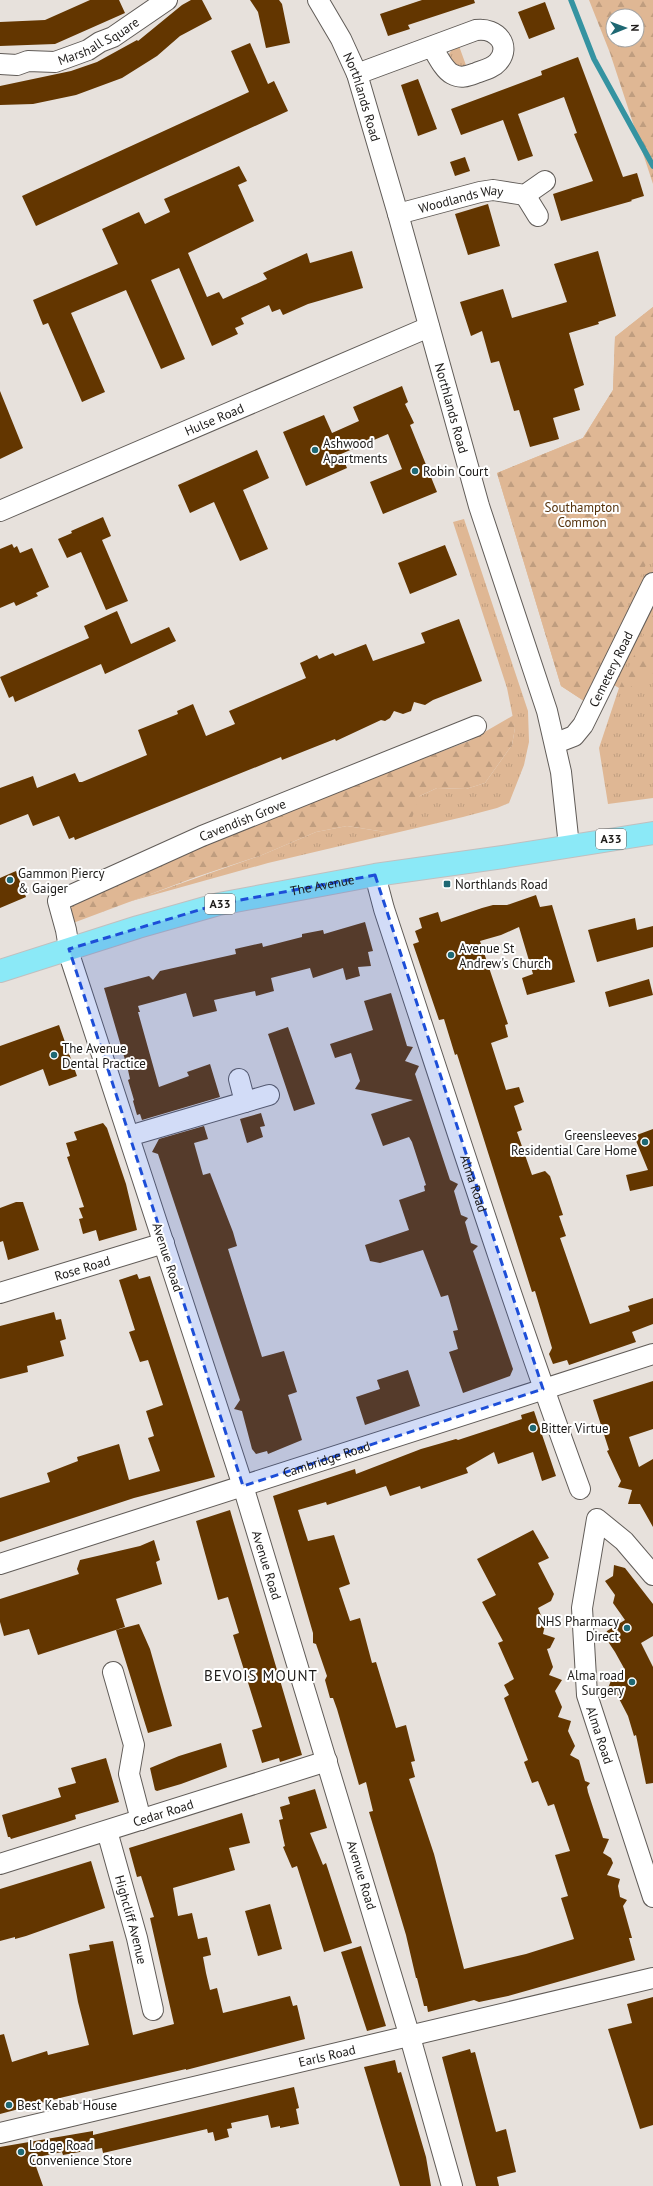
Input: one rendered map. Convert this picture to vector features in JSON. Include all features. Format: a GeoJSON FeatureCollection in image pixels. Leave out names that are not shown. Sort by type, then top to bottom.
{"type":"FeatureCollection","features":[{"type":"Feature","properties":{"kind":"main road","name":"The Avenue"},"geometry":{"type":"LineString","coordinates":[[0,971],[138,926],[219,904],[375,875],[503,857],[653,833]]}},
{"type":"Feature","properties":{"kind":"street","name":"Marshall Square"},"geometry":{"type":"LineString","coordinates":[[0,64],[17,65],[28,61],[55,62],[88,50],[100,42],[113,37],[167,0]]}},
{"type":"Feature","properties":{"kind":"street","name":"Northlands Road"},"geometry":{"type":"LineString","coordinates":[[318,0],[341,39],[357,74],[398,214],[479,506],[556,743],[562,772],[570,846]]}},
{"type":"Feature","properties":{"kind":"street"},"geometry":{"type":"LineString","coordinates":[[357,74],[432,47]]}},
{"type":"Feature","properties":{"kind":"street"},"geometry":{"type":"LineString","coordinates":[[538,216],[525,195],[544,181]]}},
{"type":"Feature","properties":{"kind":"street","name":"Woodlands Way"},"geometry":{"type":"LineString","coordinates":[[398,214],[480,192],[493,190],[525,195]]}},
{"type":"Feature","properties":{"kind":"street","name":"Hulse Road"},"geometry":{"type":"LineString","coordinates":[[0,511],[429,327]]}},
{"type":"Feature","properties":{"kind":"street","name":"Cemetery Road"},"geometry":{"type":"LineString","coordinates":[[556,743],[574,736],[583,725],[653,583]]}},
{"type":"Feature","properties":{"kind":"street","name":"Cavendish Grove"},"geometry":{"type":"LineString","coordinates":[[69,949],[66,930],[58,901],[202,836],[476,726]]}},
{"type":"Feature","properties":{"kind":"street","name":"Alma Road"},"geometry":{"type":"LineString","coordinates":[[375,875],[384,909],[543,1389],[580,1489]]}},
{"type":"Feature","properties":{"kind":"street","name":"Avenue Road"},"geometry":{"type":"LineString","coordinates":[[69,949],[243,1486],[410,2037],[452,2186]]}},
{"type":"Feature","properties":{"kind":"street"},"geometry":{"type":"LineString","coordinates":[[239,1079],[245,1102]]}},
{"type":"Feature","properties":{"kind":"street"},"geometry":{"type":"LineString","coordinates":[[129,1136],[269,1095]]}},
{"type":"Feature","properties":{"kind":"street","name":"Rose Road"},"geometry":{"type":"LineString","coordinates":[[0,1293],[164,1243]]}},
{"type":"Feature","properties":{"kind":"street","name":"Cambridge Road"},"geometry":{"type":"LineString","coordinates":[[0,1564],[653,1354]]}},
{"type":"Feature","properties":{"kind":"street","name":"Alma Road"},"geometry":{"type":"LineString","coordinates":[[653,1575],[624,1541],[597,1519],[582,1608],[587,1695],[653,1897]]}},
{"type":"Feature","properties":{"kind":"street"},"geometry":{"type":"LineString","coordinates":[[113,1672],[134,1745],[129,1774],[141,1820]]}},
{"type":"Feature","properties":{"kind":"street","name":"Cedar Road"},"geometry":{"type":"LineString","coordinates":[[0,1864],[327,1761]]}},
{"type":"Feature","properties":{"kind":"street","name":"Highcliff Avenue"},"geometry":{"type":"LineString","coordinates":[[106,1831],[137,1938],[153,2010]]}},
{"type":"Feature","properties":{"kind":"street","name":"Earls Road"},"geometry":{"type":"LineString","coordinates":[[0,2134],[653,1978]]}},
{"type":"Feature","properties":{"kind":"highlighted area"},"geometry":{"type":"Polygon","coordinates":[[[375,875],[543,1389],[243,1486],[69,949],[219,904],[375,875]]]}},
{"type":"Feature","properties":{"kind":"green space"},"geometry":{"type":"Polygon","coordinates":[[[589,0],[653,0],[653,184],[608,48],[645,48],[645,8],[605,8],[605,40],[589,0]]]}},
{"type":"Feature","properties":{"kind":"green space"},"geometry":{"type":"Polygon","coordinates":[[[459,46],[467,68],[457,67],[448,56],[452,49],[459,46]]]}},
{"type":"Feature","properties":{"kind":"green space","name":"Southampton Common"},"geometry":{"type":"Polygon","coordinates":[[[653,307],[653,798],[608,804],[599,748],[619,688],[595,674],[584,701],[561,686],[497,473],[583,438],[613,390],[615,337],[653,307]]]}},
{"type":"Feature","properties":{"kind":"green space","name":"Southampton Common"},"geometry":{"type":"Polygon","coordinates":[[[653,307],[653,549],[584,701],[561,686],[497,473],[583,438],[613,390],[615,337],[653,307]]]}},
{"type":"Feature","properties":{"kind":"green space"},"geometry":{"type":"Polygon","coordinates":[[[464,519],[528,711],[529,742],[524,765],[509,803],[497,808],[463,817],[268,863],[128,902],[262,855],[316,832],[347,826],[385,832],[420,796],[437,788],[466,789],[485,783],[512,745],[515,728],[507,688],[453,522],[464,519]]]}},
{"type":"Feature","properties":{"kind":"green space"},"geometry":{"type":"Polygon","coordinates":[[[653,615],[653,673],[627,689],[619,688],[653,615]]]}},
{"type":"Feature","properties":{"kind":"green space"},"geometry":{"type":"Polygon","coordinates":[[[514,715],[515,728],[512,745],[485,783],[466,789],[437,788],[420,796],[409,826],[385,832],[347,826],[316,832],[262,855],[196,877],[73,923],[70,914],[73,900],[281,813],[469,741],[514,715]]]}},
{"type":"Feature","properties":{"kind":"building"},"geometry":{"type":"Polygon","coordinates":[[[90,0],[119,0],[125,13],[55,44],[0,46],[0,22],[45,20],[90,0]]]}},
{"type":"Feature","properties":{"kind":"building"},"geometry":{"type":"Polygon","coordinates":[[[191,0],[202,0],[212,19],[180,36],[157,56],[122,78],[76,95],[33,104],[0,105],[0,86],[71,71],[97,62],[137,40],[138,41],[182,5],[191,0]]]}},
{"type":"Feature","properties":{"kind":"building"},"geometry":{"type":"Polygon","coordinates":[[[250,0],[279,0],[282,4],[290,43],[266,48],[258,12],[250,0]]]}},
{"type":"Feature","properties":{"kind":"building"},"geometry":{"type":"Polygon","coordinates":[[[422,0],[474,0],[475,3],[408,25],[410,29],[388,36],[380,14],[422,0]]]}},
{"type":"Feature","properties":{"kind":"building"},"geometry":{"type":"Polygon","coordinates":[[[545,2],[555,29],[529,39],[518,12],[545,2]]]}},
{"type":"Feature","properties":{"kind":"building"},"geometry":{"type":"Polygon","coordinates":[[[250,43],[268,84],[274,81],[288,111],[36,226],[22,196],[249,92],[231,51],[250,43]]]}},
{"type":"Feature","properties":{"kind":"building"},"geometry":{"type":"Polygon","coordinates":[[[578,57],[623,177],[637,173],[644,196],[631,200],[632,201],[561,221],[553,194],[593,181],[574,134],[577,133],[564,97],[518,114],[533,156],[518,161],[503,120],[461,135],[451,109],[542,75],[541,71],[578,57]]]}},
{"type":"Feature","properties":{"kind":"building"},"geometry":{"type":"Polygon","coordinates":[[[418,79],[437,129],[418,136],[401,85],[418,79]]]}},
{"type":"Feature","properties":{"kind":"building"},"geometry":{"type":"Polygon","coordinates":[[[465,157],[470,171],[455,176],[450,162],[465,157]]]}},
{"type":"Feature","properties":{"kind":"building"},"geometry":{"type":"Polygon","coordinates":[[[239,166],[247,181],[238,185],[254,221],[188,253],[207,297],[219,292],[223,299],[267,279],[263,273],[307,253],[310,263],[352,251],[363,288],[308,304],[283,315],[280,309],[272,312],[269,305],[241,318],[244,324],[235,328],[238,334],[212,346],[179,268],[151,280],[185,359],[161,369],[126,290],[71,313],[105,392],[82,402],[48,323],[43,325],[33,300],[118,264],[102,229],[139,212],[145,224],[170,212],[164,199],[239,166]]]}},
{"type":"Feature","properties":{"kind":"building"},"geometry":{"type":"Polygon","coordinates":[[[488,204],[500,246],[468,255],[455,214],[488,204]]]}},
{"type":"Feature","properties":{"kind":"building"},"geometry":{"type":"Polygon","coordinates":[[[598,251],[616,316],[598,322],[599,324],[569,333],[584,385],[574,389],[580,410],[553,418],[559,439],[530,447],[519,410],[514,411],[499,361],[491,363],[482,331],[471,336],[460,302],[503,289],[512,318],[567,302],[554,264],[598,251]]]}},
{"type":"Feature","properties":{"kind":"building"},"geometry":{"type":"Polygon","coordinates":[[[402,386],[408,402],[405,404],[414,423],[410,425],[437,492],[383,514],[370,482],[402,469],[388,434],[341,454],[347,468],[306,486],[283,432],[324,415],[332,433],[359,421],[353,407],[402,386]]]}},
{"type":"Feature","properties":{"kind":"building"},"geometry":{"type":"Polygon","coordinates":[[[0,391],[23,448],[0,459],[0,391]]]}},
{"type":"Feature","properties":{"kind":"building"},"geometry":{"type":"Polygon","coordinates":[[[257,450],[269,478],[243,490],[268,549],[240,561],[214,502],[190,513],[178,485],[257,450]]]}},
{"type":"Feature","properties":{"kind":"building"},"geometry":{"type":"Polygon","coordinates":[[[103,517],[111,536],[102,540],[128,601],[106,610],[81,552],[67,558],[58,539],[72,533],[71,531],[103,517]]]}},
{"type":"Feature","properties":{"kind":"building"},"geometry":{"type":"Polygon","coordinates":[[[12,544],[14,548],[17,546],[20,553],[32,548],[49,587],[36,593],[38,596],[16,606],[14,602],[0,608],[0,549],[12,544]]]}},
{"type":"Feature","properties":{"kind":"building"},"geometry":{"type":"Polygon","coordinates":[[[445,545],[457,575],[410,594],[398,563],[445,545]]]}},
{"type":"Feature","properties":{"kind":"building"},"geometry":{"type":"Polygon","coordinates":[[[117,611],[131,644],[169,627],[176,641],[105,674],[101,664],[15,702],[13,696],[9,698],[0,677],[89,638],[84,626],[117,611]]]}},
{"type":"Feature","properties":{"kind":"building"},"geometry":{"type":"Polygon","coordinates":[[[459,619],[482,681],[433,700],[425,705],[414,702],[411,711],[403,714],[394,711],[390,718],[385,721],[381,720],[336,741],[335,739],[282,760],[281,757],[75,840],[74,837],[69,839],[59,816],[33,826],[28,814],[0,825],[0,788],[33,776],[37,788],[75,773],[79,782],[82,782],[147,755],[138,730],[178,714],[177,711],[193,704],[206,736],[235,724],[229,711],[306,678],[300,663],[317,655],[319,659],[333,653],[335,656],[366,644],[373,661],[425,643],[421,633],[459,619]]]}},
{"type":"Feature","properties":{"kind":"building","name":"Gammon Piercy & Gaiger"},"geometry":{"type":"Polygon","coordinates":[[[16,871],[26,897],[0,908],[0,878],[16,871]]]}},
{"type":"Feature","properties":{"kind":"building"},"geometry":{"type":"Polygon","coordinates":[[[536,895],[540,907],[552,905],[575,982],[527,995],[522,978],[533,974],[519,927],[501,935],[480,941],[508,1024],[505,1025],[508,1037],[491,1043],[506,1090],[519,1087],[524,1102],[514,1106],[522,1130],[517,1132],[532,1175],[545,1171],[550,1176],[563,1215],[559,1216],[566,1236],[560,1238],[590,1324],[630,1311],[628,1306],[653,1298],[653,1324],[632,1332],[636,1342],[569,1365],[567,1360],[553,1364],[549,1354],[552,1348],[535,1291],[532,1292],[457,1054],[455,1055],[444,1019],[439,1020],[413,944],[419,942],[415,931],[422,928],[419,918],[438,912],[441,922],[482,908],[493,905],[507,905],[536,895]]]}},
{"type":"Feature","properties":{"kind":"building"},"geometry":{"type":"Polygon","coordinates":[[[635,918],[637,930],[653,926],[653,947],[597,962],[588,930],[635,918]]]}},
{"type":"Feature","properties":{"kind":"building"},"geometry":{"type":"Polygon","coordinates":[[[365,922],[373,951],[368,952],[371,966],[358,967],[360,976],[346,980],[343,968],[313,978],[310,968],[271,978],[274,991],[256,996],[255,991],[214,1000],[217,1011],[193,1017],[186,993],[138,1006],[140,1012],[138,1012],[159,1087],[189,1076],[187,1072],[210,1064],[220,1097],[142,1120],[140,1114],[137,1115],[128,1080],[130,1079],[128,1070],[104,988],[149,976],[153,980],[160,971],[236,954],[235,949],[262,943],[263,947],[302,937],[302,934],[323,930],[324,934],[365,922]]]}},
{"type":"Feature","properties":{"kind":"building"},"geometry":{"type":"Polygon","coordinates":[[[649,979],[653,995],[609,1007],[605,992],[649,979]]]}},
{"type":"Feature","properties":{"kind":"building"},"geometry":{"type":"Polygon","coordinates":[[[391,993],[407,1046],[413,1047],[405,1061],[419,1066],[415,1074],[450,1180],[458,1184],[454,1191],[461,1215],[468,1218],[465,1222],[471,1243],[478,1246],[473,1251],[513,1369],[510,1376],[463,1393],[449,1352],[458,1349],[453,1331],[458,1330],[448,1295],[441,1297],[423,1250],[380,1263],[370,1261],[365,1245],[409,1230],[399,1200],[425,1191],[424,1186],[426,1185],[409,1137],[383,1146],[371,1114],[413,1100],[355,1089],[360,1081],[351,1053],[335,1058],[330,1044],[373,1030],[364,1001],[391,993]]]}},
{"type":"Feature","properties":{"kind":"building"},"geometry":{"type":"Polygon","coordinates":[[[59,1025],[77,1076],[49,1086],[43,1069],[0,1086],[0,1046],[59,1025]]]}},
{"type":"Feature","properties":{"kind":"building"},"geometry":{"type":"Polygon","coordinates":[[[288,1027],[315,1104],[294,1111],[268,1034],[288,1027]]]}},
{"type":"Feature","properties":{"kind":"building"},"geometry":{"type":"Polygon","coordinates":[[[261,1113],[265,1126],[260,1127],[263,1137],[247,1143],[240,1119],[261,1113]]]}},
{"type":"Feature","properties":{"kind":"building"},"geometry":{"type":"Polygon","coordinates":[[[103,1123],[107,1128],[126,1184],[137,1230],[99,1241],[96,1230],[83,1234],[79,1219],[83,1218],[79,1208],[84,1207],[67,1157],[70,1156],[66,1143],[77,1140],[74,1132],[103,1123]]]}},
{"type":"Feature","properties":{"kind":"building"},"geometry":{"type":"Polygon","coordinates":[[[204,1126],[208,1139],[194,1143],[203,1175],[210,1173],[233,1232],[237,1246],[228,1249],[262,1357],[284,1351],[297,1392],[288,1395],[302,1440],[268,1454],[267,1451],[256,1454],[252,1449],[242,1411],[234,1409],[240,1400],[158,1154],[152,1152],[159,1139],[204,1126]]]}},
{"type":"Feature","properties":{"kind":"building"},"geometry":{"type":"Polygon","coordinates":[[[653,1129],[653,1186],[630,1191],[626,1175],[648,1170],[634,1136],[653,1129]]]}},
{"type":"Feature","properties":{"kind":"building"},"geometry":{"type":"Polygon","coordinates":[[[16,1202],[23,1202],[39,1250],[8,1260],[3,1241],[0,1242],[0,1208],[16,1202]]]}},
{"type":"Feature","properties":{"kind":"building"},"geometry":{"type":"Polygon","coordinates":[[[137,1274],[139,1279],[150,1276],[215,1477],[134,1498],[0,1542],[0,1498],[50,1482],[47,1473],[78,1461],[77,1457],[119,1444],[129,1480],[160,1471],[148,1438],[154,1436],[146,1411],[163,1405],[148,1360],[140,1362],[129,1332],[135,1330],[119,1280],[137,1274]]]}},
{"type":"Feature","properties":{"kind":"building"},"geometry":{"type":"Polygon","coordinates":[[[54,1312],[56,1320],[61,1319],[66,1339],[60,1341],[64,1356],[27,1366],[28,1372],[0,1379],[0,1326],[54,1312]]]}},
{"type":"Feature","properties":{"kind":"building"},"geometry":{"type":"Polygon","coordinates":[[[408,1370],[420,1406],[365,1425],[356,1397],[380,1389],[377,1380],[408,1370]]]}},
{"type":"Feature","properties":{"kind":"building"},"geometry":{"type":"Polygon","coordinates":[[[653,1381],[653,1429],[629,1437],[639,1467],[653,1459],[653,1527],[640,1504],[628,1504],[632,1490],[618,1487],[621,1481],[607,1451],[609,1450],[593,1400],[653,1381]]]}},
{"type":"Feature","properties":{"kind":"building"},"geometry":{"type":"Polygon","coordinates":[[[534,1411],[556,1476],[542,1481],[533,1452],[498,1464],[494,1452],[466,1468],[468,1473],[421,1489],[420,1486],[390,1496],[386,1486],[327,1505],[326,1502],[298,1510],[308,1541],[334,1535],[350,1584],[339,1588],[350,1621],[360,1618],[372,1663],[376,1662],[396,1728],[406,1725],[415,1761],[411,1762],[415,1777],[409,1779],[434,1854],[464,1969],[526,1954],[574,1939],[561,1898],[568,1896],[555,1855],[570,1851],[554,1804],[548,1806],[538,1781],[532,1783],[524,1762],[528,1760],[504,1698],[509,1695],[504,1685],[514,1679],[498,1643],[503,1641],[482,1602],[496,1595],[477,1559],[533,1530],[549,1558],[538,1563],[554,1594],[551,1601],[538,1608],[545,1625],[543,1634],[555,1638],[550,1648],[547,1649],[553,1667],[549,1675],[562,1680],[555,1691],[562,1707],[558,1717],[571,1721],[568,1731],[575,1746],[570,1755],[579,1760],[585,1781],[590,1783],[587,1787],[588,1792],[603,1838],[609,1839],[603,1853],[611,1858],[613,1863],[607,1875],[620,1879],[618,1886],[620,1897],[627,1900],[623,1906],[632,1938],[629,1938],[635,1960],[508,1996],[479,2002],[474,2000],[428,2012],[427,2006],[424,2006],[406,1935],[369,1812],[373,1811],[366,1782],[359,1785],[337,1709],[333,1698],[330,1698],[325,1680],[327,1676],[316,1644],[313,1643],[313,1633],[273,1496],[355,1469],[356,1474],[421,1449],[456,1439],[458,1440],[522,1419],[521,1415],[534,1411]]]}},
{"type":"Feature","properties":{"kind":"building"},"geometry":{"type":"Polygon","coordinates":[[[230,1510],[302,1755],[280,1762],[279,1758],[262,1763],[252,1730],[262,1727],[233,1635],[239,1633],[228,1597],[218,1600],[196,1521],[230,1510]]]}},
{"type":"Feature","properties":{"kind":"building"},"geometry":{"type":"Polygon","coordinates":[[[154,1540],[160,1560],[156,1562],[162,1584],[116,1599],[125,1627],[38,1655],[29,1629],[4,1636],[0,1622],[0,1599],[79,1574],[77,1569],[80,1560],[140,1546],[154,1540]]]}},
{"type":"Feature","properties":{"kind":"building"},"geometry":{"type":"Polygon","coordinates":[[[614,1565],[625,1568],[653,1604],[653,1636],[641,1643],[653,1667],[653,1783],[646,1784],[636,1735],[634,1736],[628,1716],[614,1689],[608,1688],[613,1676],[625,1670],[605,1637],[607,1631],[625,1620],[613,1603],[615,1595],[605,1581],[613,1576],[614,1565]]]}},
{"type":"Feature","properties":{"kind":"building"},"geometry":{"type":"Polygon","coordinates":[[[139,1624],[150,1649],[172,1726],[148,1733],[116,1630],[139,1624]]]}},
{"type":"Feature","properties":{"kind":"building"},"geometry":{"type":"Polygon","coordinates":[[[221,1743],[227,1767],[181,1784],[157,1791],[155,1790],[150,1768],[179,1756],[221,1743]]]}},
{"type":"Feature","properties":{"kind":"building"},"geometry":{"type":"Polygon","coordinates":[[[106,1758],[119,1802],[75,1815],[76,1819],[67,1822],[11,1839],[8,1837],[2,1815],[61,1797],[58,1788],[76,1783],[71,1768],[106,1758]]]}},
{"type":"Feature","properties":{"kind":"building"},"geometry":{"type":"Polygon","coordinates":[[[315,1789],[327,1828],[310,1833],[323,1865],[326,1863],[352,1943],[324,1952],[297,1866],[292,1868],[283,1847],[285,1846],[279,1820],[283,1819],[280,1807],[290,1804],[288,1797],[315,1789]]]}},
{"type":"Feature","properties":{"kind":"building"},"geometry":{"type":"Polygon","coordinates":[[[242,1813],[250,1843],[229,1848],[235,1870],[173,1888],[178,1916],[192,1913],[198,1939],[207,1937],[211,1955],[203,1957],[206,1973],[210,1990],[217,1988],[223,2013],[290,1996],[293,2006],[297,2005],[305,2039],[186,2070],[64,2097],[0,2114],[0,2035],[4,2034],[12,2062],[47,2051],[48,2055],[89,2045],[78,2002],[69,1954],[90,1950],[89,1945],[113,1941],[133,2035],[174,2024],[150,1918],[154,1917],[141,1876],[137,1877],[129,1848],[242,1813]]]}},
{"type":"Feature","properties":{"kind":"building"},"geometry":{"type":"Polygon","coordinates":[[[91,1861],[105,1908],[26,1936],[0,1941],[0,1889],[91,1861]]]}},
{"type":"Feature","properties":{"kind":"building"},"geometry":{"type":"Polygon","coordinates":[[[270,1904],[282,1949],[258,1956],[245,1911],[270,1904]]]}},
{"type":"Feature","properties":{"kind":"building"},"geometry":{"type":"Polygon","coordinates":[[[361,1946],[386,2026],[367,2031],[341,1952],[361,1946]]]}},
{"type":"Feature","properties":{"kind":"building"},"geometry":{"type":"Polygon","coordinates":[[[653,1997],[653,2125],[640,2129],[608,2029],[632,2023],[627,2004],[653,1997]]]}},
{"type":"Feature","properties":{"kind":"building"},"geometry":{"type":"Polygon","coordinates":[[[470,2049],[471,2053],[475,2052],[496,2132],[506,2129],[516,2172],[497,2177],[499,2186],[476,2186],[442,2057],[470,2049]]]}},
{"type":"Feature","properties":{"kind":"building"},"geometry":{"type":"Polygon","coordinates":[[[395,2060],[398,2073],[401,2072],[426,2157],[431,2186],[400,2186],[364,2067],[395,2060]]]}},
{"type":"Feature","properties":{"kind":"building"},"geometry":{"type":"Polygon","coordinates":[[[294,2087],[299,2108],[296,2109],[299,2124],[280,2128],[280,2126],[271,2128],[268,2115],[231,2123],[232,2128],[227,2129],[229,2137],[215,2141],[213,2132],[208,2133],[207,2129],[103,2153],[102,2148],[63,2155],[62,2152],[33,2158],[43,2186],[0,2186],[0,2147],[93,2131],[93,2135],[294,2087]]]}},
{"type":"Feature","properties":{"kind":"waterway"},"geometry":{"type":"LineString","coordinates":[[571,0],[594,59],[653,166]]}},
{"type":"Feature","properties":{"kind":"place","name":"Ashwood Apartments"},"geometry":{"type":"Point","coordinates":[315,450]}},
{"type":"Feature","properties":{"kind":"place","name":"Robin Court"},"geometry":{"type":"Point","coordinates":[415,471]}},
{"type":"Feature","properties":{"kind":"place","name":"Gammon Piercy & Gaiger"},"geometry":{"type":"Point","coordinates":[10,880]}},
{"type":"Feature","properties":{"kind":"place","name":"Northlands Road"},"geometry":{"type":"Point","coordinates":[447,884]}},
{"type":"Feature","properties":{"kind":"place","name":"Avenue St Andrew's Church"},"geometry":{"type":"Point","coordinates":[451,955]}},
{"type":"Feature","properties":{"kind":"place","name":"The Avenue Dental Practice"},"geometry":{"type":"Point","coordinates":[54,1055]}},
{"type":"Feature","properties":{"kind":"place","name":"Greensleeves Residential Care Home"},"geometry":{"type":"Point","coordinates":[645,1142]}},
{"type":"Feature","properties":{"kind":"place","name":"Bitter Virtue"},"geometry":{"type":"Point","coordinates":[533,1428]}},
{"type":"Feature","properties":{"kind":"place","name":"NHS Pharmacy Direct"},"geometry":{"type":"Point","coordinates":[627,1628]}},
{"type":"Feature","properties":{"kind":"place","name":"Alma road Surgery"},"geometry":{"type":"Point","coordinates":[632,1682]}},
{"type":"Feature","properties":{"kind":"place","name":"Best Kebab House"},"geometry":{"type":"Point","coordinates":[9,2105]}},
{"type":"Feature","properties":{"kind":"place","name":"Lodge Road Convenience Store"},"geometry":{"type":"Point","coordinates":[21,2152]}},
{"type":"Feature","properties":{"kind":"district","name":"BEVOIS MOUNT"},"geometry":{"type":"Point","coordinates":[261,1676]}}]}
